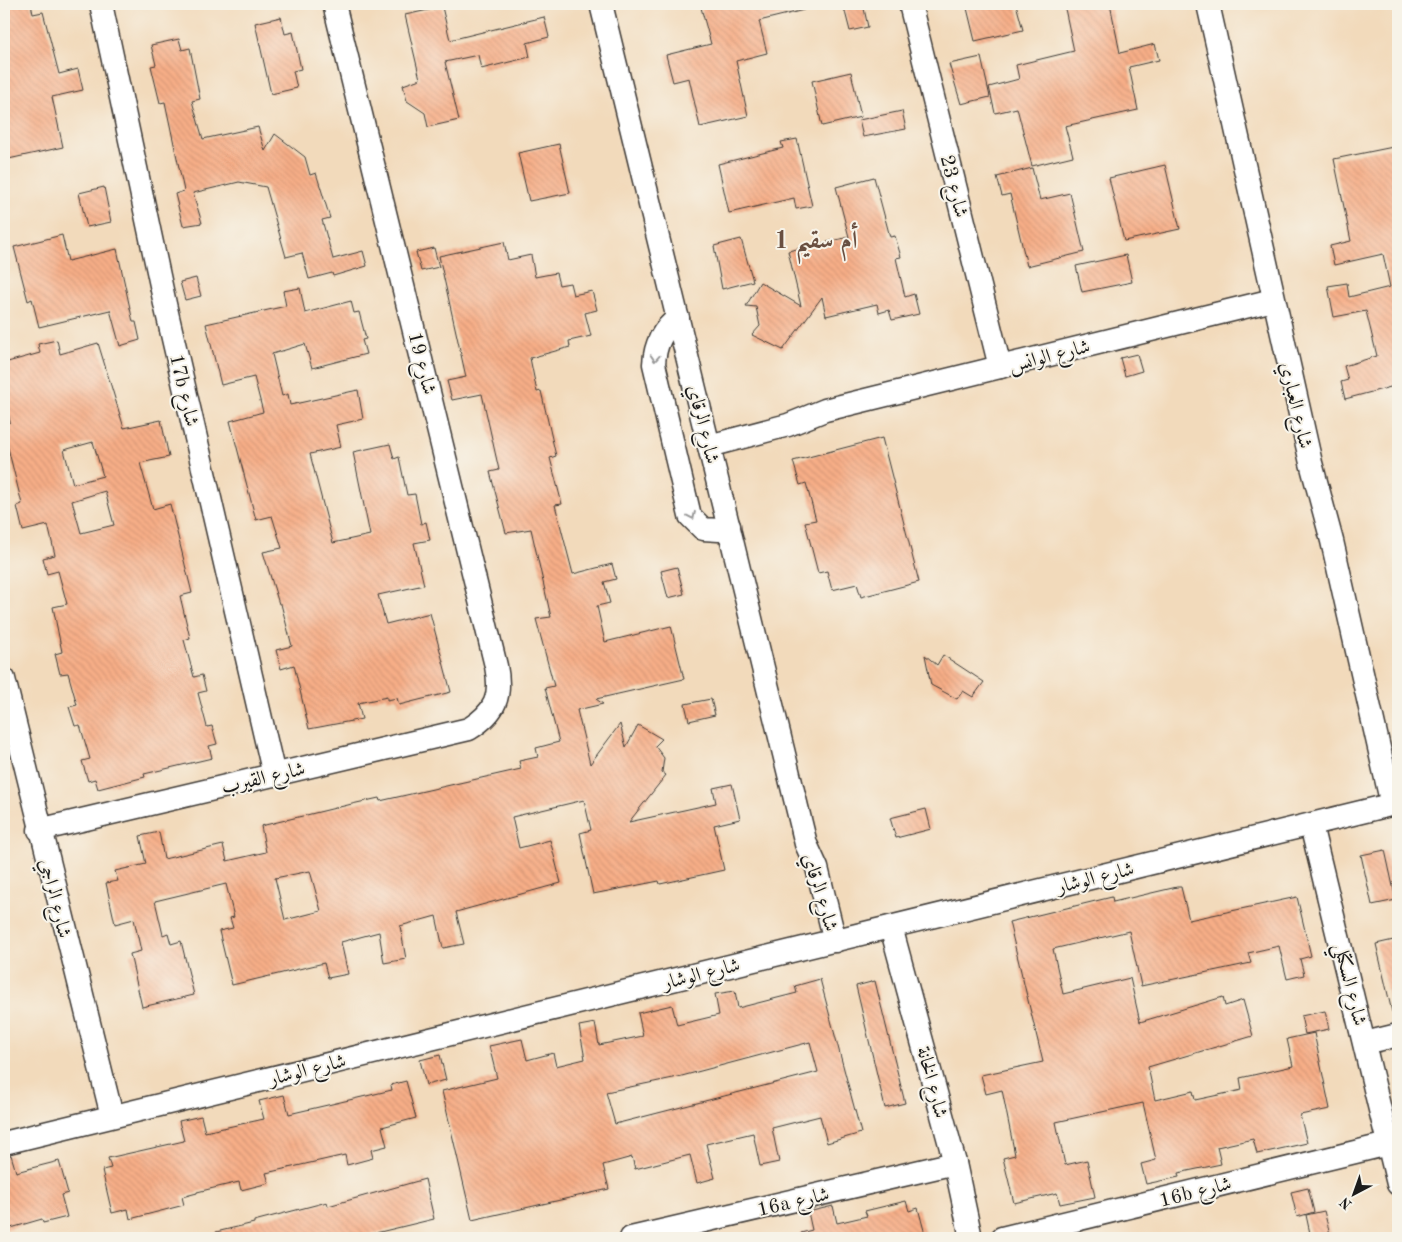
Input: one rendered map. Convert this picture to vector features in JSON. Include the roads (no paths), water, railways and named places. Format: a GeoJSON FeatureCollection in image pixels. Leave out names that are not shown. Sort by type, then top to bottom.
{"type":"FeatureCollection","features":[{"type":"Feature","properties":{"kind":"street","name":"17b شارع"},"geometry":{"type":"LineString","coordinates":[[101,4],[168,314],[274,774]]}},
{"type":"Feature","properties":{"kind":"street","name":"شارع 19"},"geometry":{"type":"LineString","coordinates":[[334,4],[500,685],[495,704],[484,720]]}},
{"type":"Feature","properties":{"kind":"street","name":"شارع الرقاي"},"geometry":{"type":"LineString","coordinates":[[601,4],[806,844],[807,870],[828,942]]}},
{"type":"Feature","properties":{"kind":"street","name":"شارع 23"},"geometry":{"type":"LineString","coordinates":[[910,4],[1000,368]]}},
{"type":"Feature","properties":{"kind":"street","name":"شارع العباري"},"geometry":{"type":"LineString","coordinates":[[1208,4],[1274,300],[1395,804]]}},
{"type":"Feature","properties":{"kind":"street","name":"شارع الوانس"},"geometry":{"type":"LineString","coordinates":[[707,438],[798,412],[825,410],[1274,300]]}},
{"type":"Feature","properties":{"kind":"street"},"geometry":{"type":"LineString","coordinates":[[678,318],[662,333],[654,353],[654,364],[690,516],[697,524],[711,531],[729,526]]}},
{"type":"Feature","properties":{"kind":"street","name":"شارع الراجي"},"geometry":{"type":"LineString","coordinates":[[4,679],[9,728],[39,830],[112,1116]]}},
{"type":"Feature","properties":{"kind":"street","name":"شارع القيرب"},"geometry":{"type":"LineString","coordinates":[[39,830],[470,729],[484,720]]}},
{"type":"Feature","properties":{"kind":"street","name":"شارع الوشار"},"geometry":{"type":"LineString","coordinates":[[4,1143],[1395,804]]}},
{"type":"Feature","properties":{"kind":"street","name":"شارع السكتلي"},"geometry":{"type":"LineString","coordinates":[[1311,825],[1398,1184]]}},
{"type":"Feature","properties":{"kind":"street","name":"شارع الخانة"},"geometry":{"type":"LineString","coordinates":[[891,927],[955,1163],[971,1238]]}},
{"type":"Feature","properties":{"kind":"street"},"geometry":{"type":"LineString","coordinates":[[1365,1043],[1398,1035]]}},
{"type":"Feature","properties":{"kind":"street","name":"16b شارع"},"geometry":{"type":"LineString","coordinates":[[1002,1238],[1388,1144]]}},
{"type":"Feature","properties":{"kind":"street","name":"16a شارع"},"geometry":{"type":"LineString","coordinates":[[631,1238],[955,1163]]}},
{"type":"Feature","properties":{"kind":"district","name":"أم سقيم 1"},"geometry":{"type":"Point","coordinates":[816,239]}}]}
